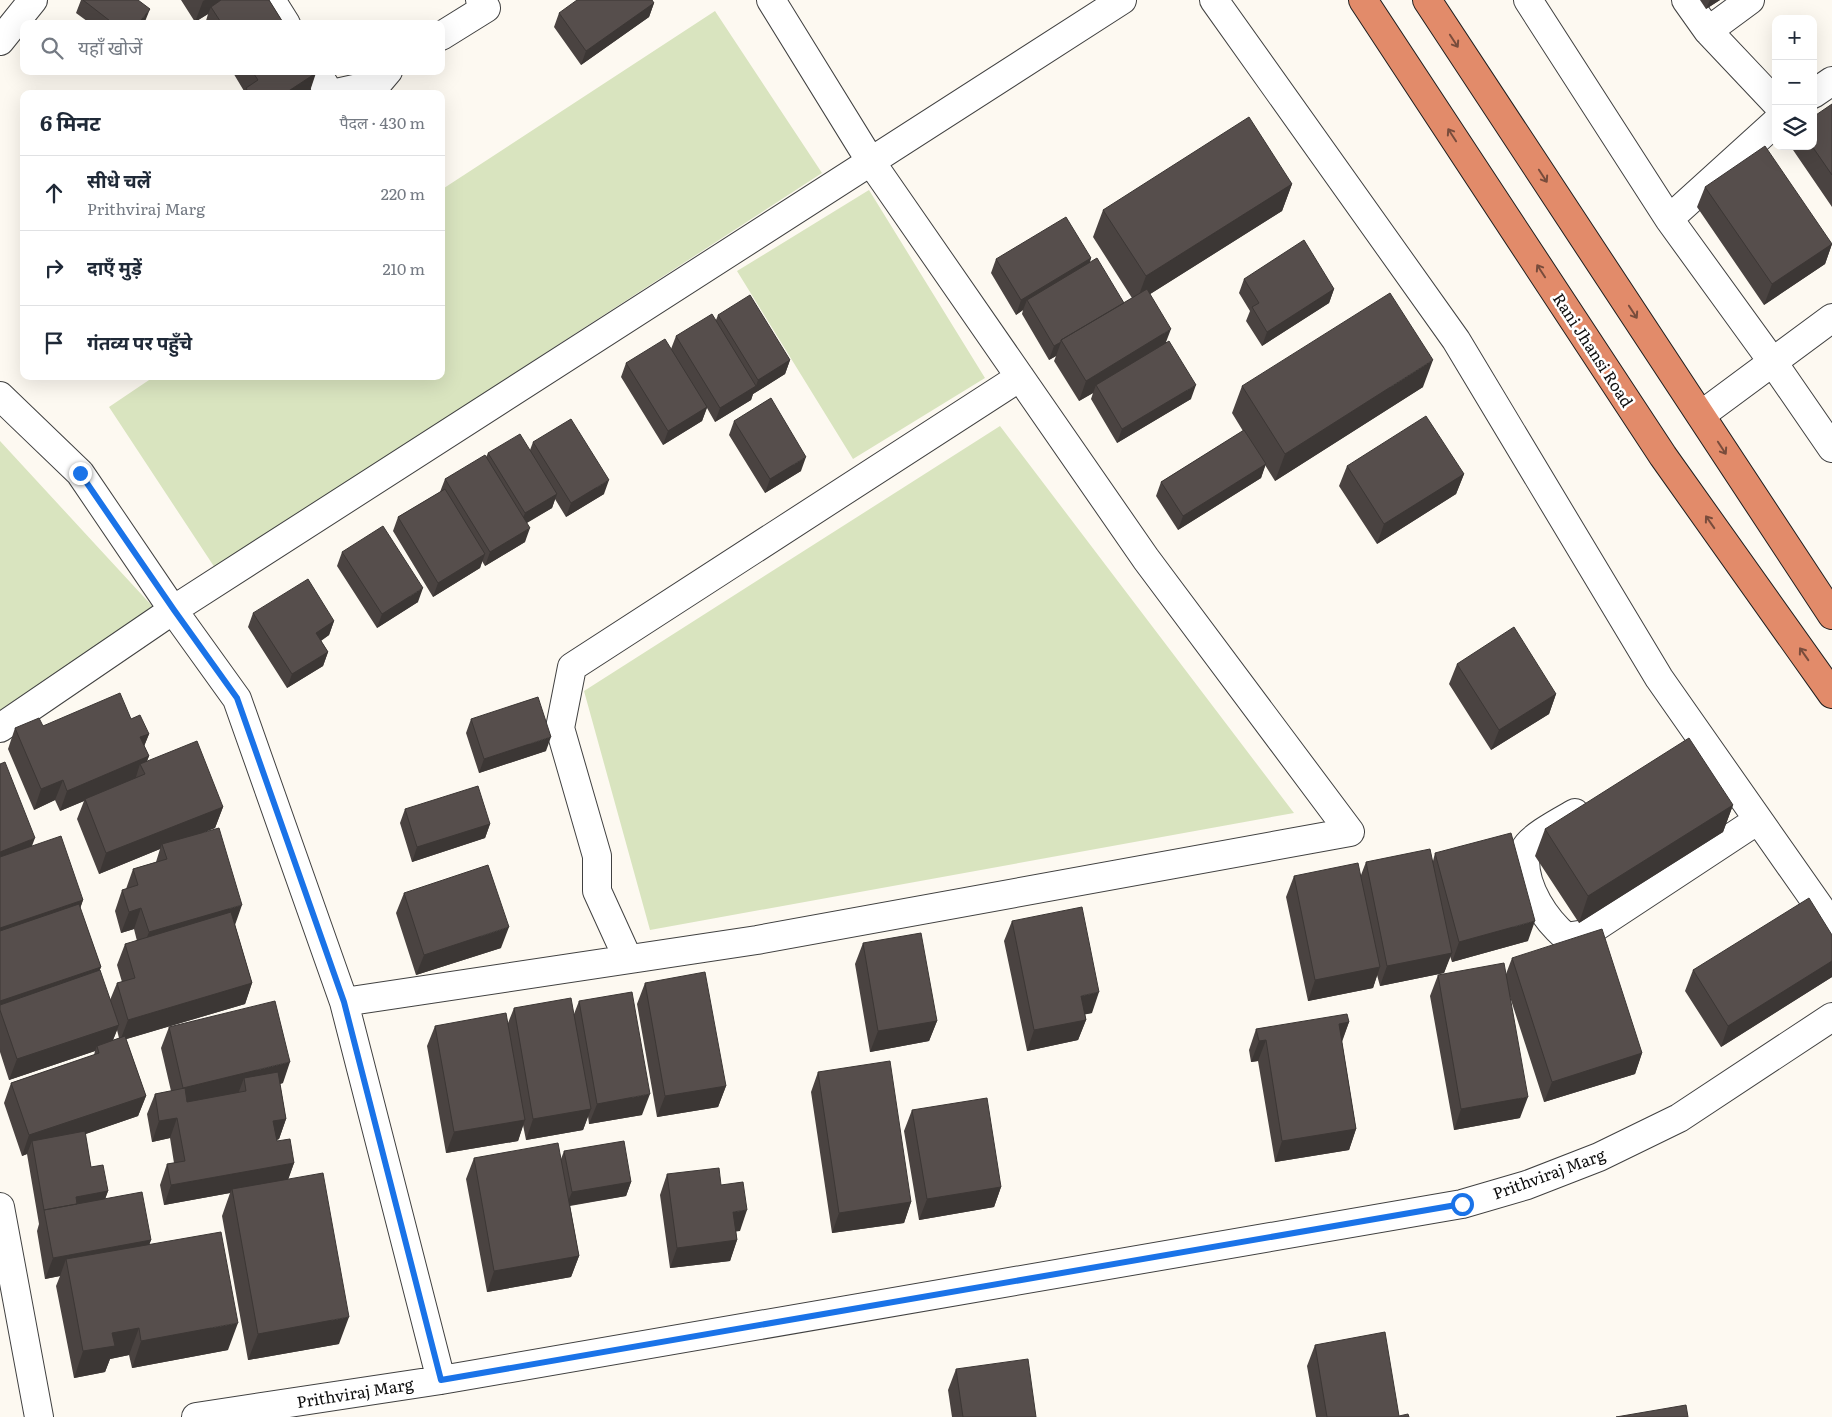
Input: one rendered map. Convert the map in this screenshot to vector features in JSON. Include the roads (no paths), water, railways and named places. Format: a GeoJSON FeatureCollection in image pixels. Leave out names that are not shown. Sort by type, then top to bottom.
{"type":"FeatureCollection","features":[{"type":"Feature","properties":{"kind":"highway","name":"Rani Jhansi Road"},"geometry":{"type":"LineString","coordinates":[[1363,0],[1663,456],[1832,694]]}},
{"type":"Feature","properties":{"kind":"highway"},"geometry":{"type":"LineString","coordinates":[[1427,0],[1832,615]]}},
{"type":"Feature","properties":{"kind":"street"},"geometry":{"type":"LineString","coordinates":[[0,41],[34,0]]}},
{"type":"Feature","properties":{"kind":"street"},"geometry":{"type":"LineString","coordinates":[[271,0],[284,20]]}},
{"type":"Feature","properties":{"kind":"street"},"geometry":{"type":"LineString","coordinates":[[445,34],[486,8],[480,0]]}},
{"type":"Feature","properties":{"kind":"street"},"geometry":{"type":"LineString","coordinates":[[344,1002],[757,940],[1350,832],[1146,559],[871,162],[771,0]]}},
{"type":"Feature","properties":{"kind":"street"},"geometry":{"type":"LineString","coordinates":[[0,728],[174,610],[1122,0]]}},
{"type":"Feature","properties":{"kind":"street"},"geometry":{"type":"LineString","coordinates":[[1214,0],[1456,340],[1659,678],[1690,744],[1758,820],[1832,925]]}},
{"type":"Feature","properties":{"kind":"street"},"geometry":{"type":"LineString","coordinates":[[1528,0],[1669,219],[1772,360],[1832,448]]}},
{"type":"Feature","properties":{"kind":"street"},"geometry":{"type":"LineString","coordinates":[[1686,0],[1708,31],[1772,99]]}},
{"type":"Feature","properties":{"kind":"street"},"geometry":{"type":"LineString","coordinates":[[1708,31],[1750,0]]}},
{"type":"Feature","properties":{"kind":"street"},"geometry":{"type":"LineString","coordinates":[[319,75],[328,90]]}},
{"type":"Feature","properties":{"kind":"street"},"geometry":{"type":"LineString","coordinates":[[349,90],[377,84],[385,75]]}},
{"type":"Feature","properties":{"kind":"street"},"geometry":{"type":"LineString","coordinates":[[1817,91],[1832,81]]}},
{"type":"Feature","properties":{"kind":"street"},"geometry":{"type":"LineString","coordinates":[[1669,219],[1772,126]]}},
{"type":"Feature","properties":{"kind":"street"},"geometry":{"type":"LineString","coordinates":[[1701,415],[1772,360],[1832,318]]}},
{"type":"Feature","properties":{"kind":"street"},"geometry":{"type":"LineString","coordinates":[[628,959],[597,891],[597,856],[560,728],[572,667],[1020,377]]}},
{"type":"Feature","properties":{"kind":"street"},"geometry":{"type":"LineString","coordinates":[[0,396],[80,473],[237,698],[344,1002],[441,1380]]}},
{"type":"Feature","properties":{"kind":"street"},"geometry":{"type":"LineString","coordinates":[[1598,799],[1532,840],[1525,850],[1525,866],[1530,888],[1553,926],[1566,937],[1585,934],[1758,820]]}},
{"type":"Feature","properties":{"kind":"street","name":"Prithviraj Marg"},"geometry":{"type":"LineString","coordinates":[[196,1417],[441,1380],[1462,1204],[1527,1185],[1599,1157],[1679,1118],[1832,1017]]}},
{"type":"Feature","properties":{"kind":"street"},"geometry":{"type":"LineString","coordinates":[[0,1207],[39,1417]]}}]}
